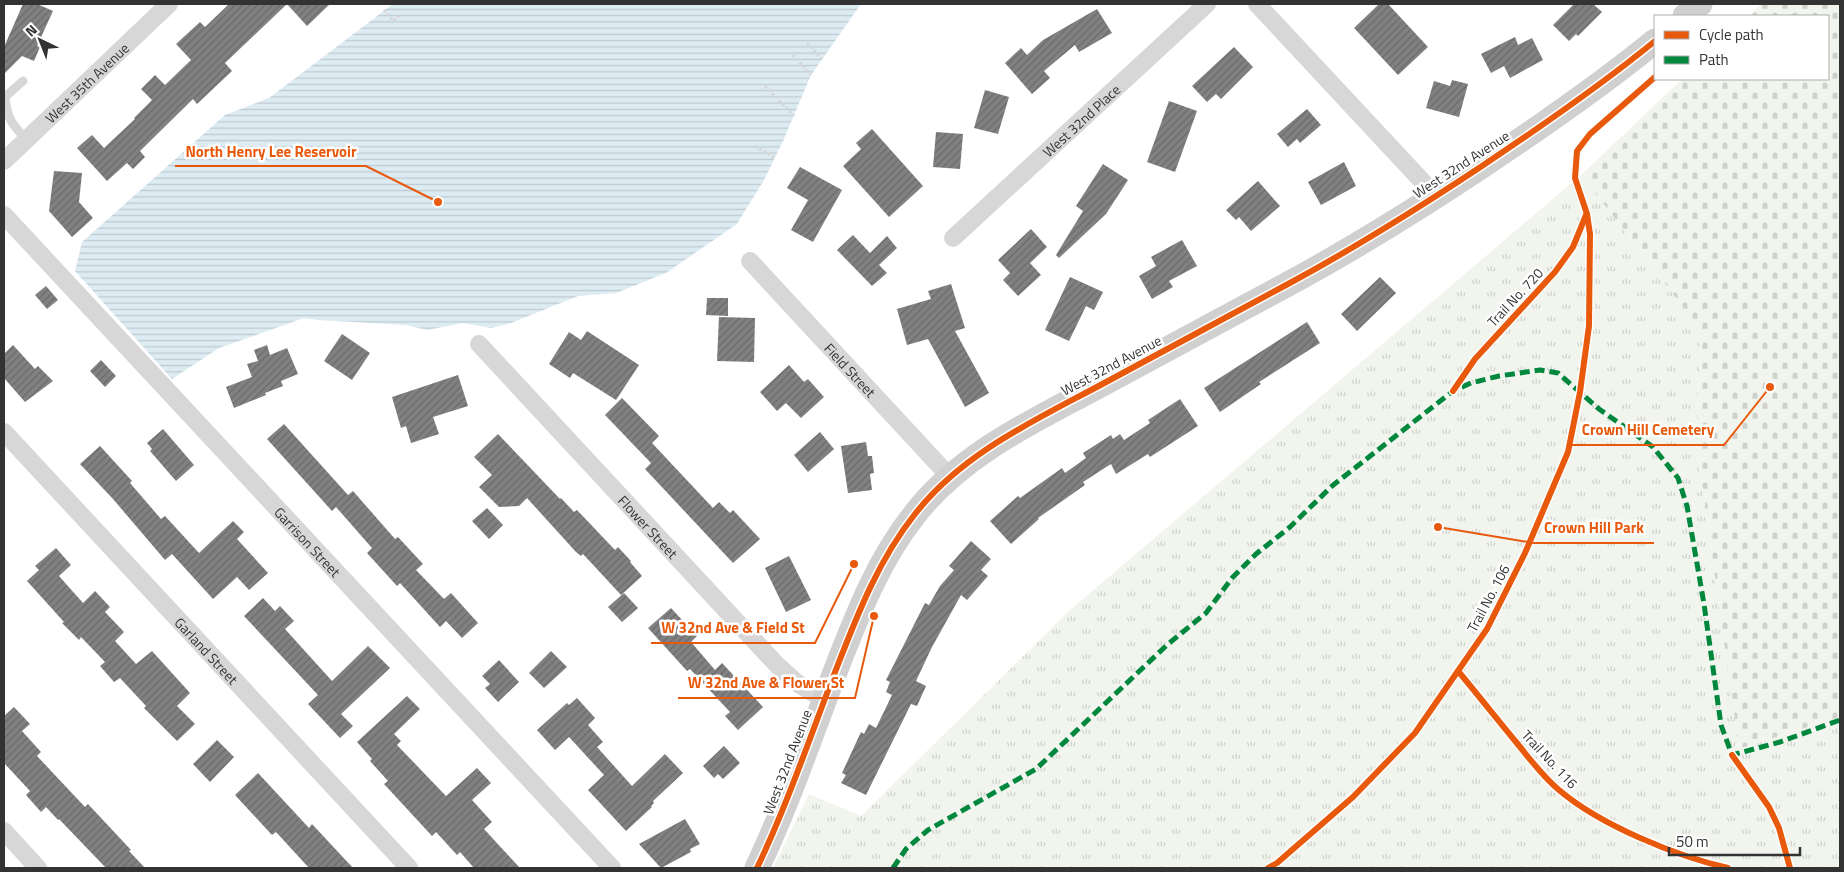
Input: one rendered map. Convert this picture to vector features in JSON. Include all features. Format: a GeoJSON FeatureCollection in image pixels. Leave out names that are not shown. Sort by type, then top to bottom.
{"type":"FeatureCollection","features":[{"type":"Feature","properties":{"kind":"street","name":"West 35th Avenue"},"geometry":{"type":"LineString","coordinates":[[4,161],[169,4]]}},
{"type":"Feature","properties":{"kind":"street","name":"West 32nd Place"},"geometry":{"type":"LineString","coordinates":[[953,238],[1208,4]]}},
{"type":"Feature","properties":{"kind":"street"},"geometry":{"type":"LineString","coordinates":[[1257,4],[1436,196]]}},
{"type":"Feature","properties":{"kind":"street"},"geometry":{"type":"LineString","coordinates":[[1686,15],[1700,4]]}},
{"type":"Feature","properties":{"kind":"street","name":"West 32nd Avenue"},"geometry":{"type":"LineString","coordinates":[[756,868],[780,817],[856,617],[889,550],[915,514],[950,477],[970,461],[1024,426],[1293,281],[1436,196],[1562,112],[1654,42]]}},
{"type":"Feature","properties":{"kind":"street","name":"Garrison Street"},"geometry":{"type":"LineString","coordinates":[[4,215],[612,868]]}},
{"type":"Feature","properties":{"kind":"street","name":"Field Street"},"geometry":{"type":"LineString","coordinates":[[750,261],[950,477]]}},
{"type":"Feature","properties":{"kind":"street","name":"Flower Street"},"geometry":{"type":"LineString","coordinates":[[479,344],[778,666],[803,688],[825,700]]}},
{"type":"Feature","properties":{"kind":"street","name":"Garland Street"},"geometry":{"type":"LineString","coordinates":[[4,432],[410,868]]}},
{"type":"Feature","properties":{"kind":"street"},"geometry":{"type":"LineString","coordinates":[[4,831],[38,868]]}},
{"type":"Feature","properties":{"kind":"lane"},"geometry":{"type":"LineString","coordinates":[[22,81],[5,97],[6,113],[11,123],[26,140]]}},
{"type":"Feature","properties":{"kind":"path"},"geometry":{"type":"LineString","coordinates":[[384,10],[393,21],[399,16]]}},
{"type":"Feature","properties":{"kind":"path"},"geometry":{"type":"LineString","coordinates":[[807,43],[822,59]]}},
{"type":"Feature","properties":{"kind":"path"},"geometry":{"type":"LineString","coordinates":[[793,55],[811,75]]}},
{"type":"Feature","properties":{"kind":"path"},"geometry":{"type":"LineString","coordinates":[[765,86],[794,116]]}},
{"type":"Feature","properties":{"kind":"path"},"geometry":{"type":"LineString","coordinates":[[755,146],[775,158]]}},
{"type":"Feature","properties":{"kind":"green space"},"geometry":{"type":"Polygon","coordinates":[[[1762,4],[1840,4],[1840,717],[1739,749],[1696,443],[1701,330],[1581,175],[1681,80],[1829,80],[1829,15],[1749,15],[1762,4]]]}},
{"type":"Feature","properties":{"kind":"green space"},"geometry":{"type":"Polygon","coordinates":[[[1581,175],[1701,330],[1696,443],[1739,749],[1840,717],[1840,868],[773,868],[809,794],[861,816],[1070,610],[1581,175]]]}},
{"type":"Feature","properties":{"kind":"shaded area"},"geometry":{"type":"Polygon","coordinates":[[[393,4],[861,4],[811,75],[764,180],[737,224],[666,273],[616,293],[578,296],[511,323],[491,328],[463,323],[427,330],[406,325],[304,318],[219,348],[172,379],[75,271],[82,242],[225,115],[269,98],[393,4]]]}},
{"type":"Feature","properties":{"kind":"building"},"geometry":{"type":"Polygon","coordinates":[[[23,4],[37,4],[53,11],[37,46],[40,47],[34,61],[22,56],[4,74],[4,47],[23,4]]]}},
{"type":"Feature","properties":{"kind":"building"},"geometry":{"type":"Polygon","coordinates":[[[229,4],[287,4],[225,63],[232,71],[197,104],[193,99],[140,151],[145,157],[133,169],[127,163],[107,181],[77,148],[92,135],[104,148],[135,119],[152,100],[141,89],[155,75],[165,85],[191,60],[176,44],[200,22],[205,27],[229,4]]]}},
{"type":"Feature","properties":{"kind":"building"},"geometry":{"type":"Polygon","coordinates":[[[287,4],[330,4],[307,26],[287,4]]]}},
{"type":"Feature","properties":{"kind":"building"},"geometry":{"type":"Polygon","coordinates":[[[1379,4],[1388,4],[1428,47],[1398,75],[1354,28],[1379,4]]]}},
{"type":"Feature","properties":{"kind":"building"},"geometry":{"type":"Polygon","coordinates":[[[1574,4],[1593,4],[1602,12],[1578,36],[1576,34],[1569,41],[1553,25],[1574,4]]]}},
{"type":"Feature","properties":{"kind":"building"},"geometry":{"type":"Polygon","coordinates":[[[1097,9],[1112,33],[1079,52],[1075,45],[1044,71],[1050,78],[1032,94],[1005,63],[1021,48],[1027,55],[1043,40],[1097,9]]]}},
{"type":"Feature","properties":{"kind":"building"},"geometry":{"type":"Polygon","coordinates":[[[1515,37],[1518,45],[1532,38],[1543,60],[1510,78],[1504,66],[1491,73],[1481,54],[1515,37]]]}},
{"type":"Feature","properties":{"kind":"building"},"geometry":{"type":"Polygon","coordinates":[[[1234,47],[1253,67],[1221,99],[1216,94],[1207,102],[1192,86],[1234,47]]]}},
{"type":"Feature","properties":{"kind":"building"},"geometry":{"type":"Polygon","coordinates":[[[1452,80],[1468,84],[1459,117],[1426,108],[1434,81],[1450,86],[1452,80]]]}},
{"type":"Feature","properties":{"kind":"building"},"geometry":{"type":"Polygon","coordinates":[[[985,90],[1009,97],[998,134],[974,128],[985,90]]]}},
{"type":"Feature","properties":{"kind":"building"},"geometry":{"type":"Polygon","coordinates":[[[1169,101],[1197,111],[1175,172],[1147,162],[1169,101]]]}},
{"type":"Feature","properties":{"kind":"building"},"geometry":{"type":"Polygon","coordinates":[[[1307,109],[1321,125],[1300,143],[1297,139],[1288,147],[1277,134],[1307,109]]]}},
{"type":"Feature","properties":{"kind":"building"},"geometry":{"type":"Polygon","coordinates":[[[872,129],[923,186],[889,217],[843,166],[861,149],[856,143],[872,129]]]}},
{"type":"Feature","properties":{"kind":"building"},"geometry":{"type":"Polygon","coordinates":[[[936,132],[963,134],[960,169],[933,167],[936,132]]]}},
{"type":"Feature","properties":{"kind":"building"},"geometry":{"type":"Polygon","coordinates":[[[1344,162],[1356,186],[1321,205],[1308,182],[1344,162]]]}},
{"type":"Feature","properties":{"kind":"building"},"geometry":{"type":"Polygon","coordinates":[[[1103,164],[1128,180],[1106,214],[1059,258],[1056,255],[1083,211],[1076,206],[1103,164]]]}},
{"type":"Feature","properties":{"kind":"building"},"geometry":{"type":"Polygon","coordinates":[[[800,167],[842,190],[813,242],[791,230],[808,200],[787,188],[800,167]]]}},
{"type":"Feature","properties":{"kind":"building"},"geometry":{"type":"Polygon","coordinates":[[[54,171],[82,173],[79,202],[93,218],[72,237],[49,211],[54,171]]]}},
{"type":"Feature","properties":{"kind":"building"},"geometry":{"type":"Polygon","coordinates":[[[1258,181],[1280,206],[1251,231],[1239,217],[1236,220],[1226,210],[1258,181]]]}},
{"type":"Feature","properties":{"kind":"building"},"geometry":{"type":"Polygon","coordinates":[[[1031,229],[1047,247],[1030,263],[1041,275],[1018,296],[1003,280],[1010,273],[998,260],[1031,229]]]}},
{"type":"Feature","properties":{"kind":"building"},"geometry":{"type":"Polygon","coordinates":[[[853,235],[870,253],[887,236],[897,248],[879,265],[887,273],[872,286],[837,250],[853,235]]]}},
{"type":"Feature","properties":{"kind":"building"},"geometry":{"type":"Polygon","coordinates":[[[1182,240],[1197,266],[1169,281],[1173,287],[1152,299],[1139,276],[1156,266],[1151,257],[1182,240]]]}},
{"type":"Feature","properties":{"kind":"building"},"geometry":{"type":"Polygon","coordinates":[[[1070,277],[1103,292],[1094,310],[1086,306],[1069,341],[1045,330],[1070,277]]]}},
{"type":"Feature","properties":{"kind":"building"},"geometry":{"type":"Polygon","coordinates":[[[1380,277],[1396,293],[1357,331],[1341,314],[1380,277]]]}},
{"type":"Feature","properties":{"kind":"building"},"geometry":{"type":"Polygon","coordinates":[[[951,284],[965,328],[955,331],[989,393],[965,407],[928,339],[907,345],[897,309],[931,299],[928,291],[951,284]]]}},
{"type":"Feature","properties":{"kind":"building"},"geometry":{"type":"Polygon","coordinates":[[[46,286],[58,300],[47,309],[35,295],[46,286]]]}},
{"type":"Feature","properties":{"kind":"building"},"geometry":{"type":"Polygon","coordinates":[[[707,298],[728,298],[728,316],[706,315],[707,298]]]}},
{"type":"Feature","properties":{"kind":"building"},"geometry":{"type":"Polygon","coordinates":[[[719,317],[755,318],[754,362],[717,361],[719,317]]]}},
{"type":"Feature","properties":{"kind":"building"},"geometry":{"type":"Polygon","coordinates":[[[1307,322],[1320,343],[1259,382],[1261,384],[1220,412],[1204,388],[1307,322]]]}},
{"type":"Feature","properties":{"kind":"building"},"geometry":{"type":"Polygon","coordinates":[[[587,331],[639,365],[616,400],[573,373],[570,378],[549,364],[569,332],[581,340],[587,331]]]}},
{"type":"Feature","properties":{"kind":"building"},"geometry":{"type":"Polygon","coordinates":[[[342,334],[370,353],[352,380],[324,361],[342,334]]]}},
{"type":"Feature","properties":{"kind":"building"},"geometry":{"type":"Polygon","coordinates":[[[13,345],[35,369],[38,366],[53,381],[25,402],[4,378],[4,354],[13,345]]]}},
{"type":"Feature","properties":{"kind":"building"},"geometry":{"type":"Polygon","coordinates":[[[267,345],[270,355],[287,348],[298,374],[281,381],[283,386],[234,408],[226,387],[252,377],[247,364],[258,361],[254,350],[267,345]]]}},
{"type":"Feature","properties":{"kind":"building"},"geometry":{"type":"Polygon","coordinates":[[[101,360],[116,376],[105,387],[90,371],[101,360]]]}},
{"type":"Feature","properties":{"kind":"building"},"geometry":{"type":"Polygon","coordinates":[[[789,365],[804,382],[808,379],[824,397],[801,418],[786,403],[777,411],[760,392],[789,365]]]}},
{"type":"Feature","properties":{"kind":"building"},"geometry":{"type":"Polygon","coordinates":[[[458,375],[468,406],[433,417],[439,434],[411,443],[406,426],[401,428],[392,397],[458,375]]]}},
{"type":"Feature","properties":{"kind":"building"},"geometry":{"type":"Polygon","coordinates":[[[622,398],[659,436],[652,443],[713,508],[719,502],[730,513],[733,510],[760,539],[733,563],[645,469],[651,463],[605,415],[622,398]]]}},
{"type":"Feature","properties":{"kind":"building"},"geometry":{"type":"Polygon","coordinates":[[[1180,399],[1198,426],[1150,457],[1148,454],[1116,474],[1111,464],[1083,482],[1085,485],[1038,518],[1011,544],[990,521],[1018,496],[1020,498],[1062,468],[1065,473],[1086,458],[1083,453],[1111,435],[1113,439],[1120,434],[1124,440],[1150,423],[1148,420],[1180,399]]]}},
{"type":"Feature","properties":{"kind":"building"},"geometry":{"type":"Polygon","coordinates":[[[284,424],[348,495],[353,491],[395,539],[398,537],[423,564],[416,570],[444,599],[451,593],[478,623],[462,638],[446,621],[440,627],[400,583],[397,586],[367,553],[372,548],[336,507],[332,511],[267,439],[284,424]]]}},
{"type":"Feature","properties":{"kind":"building"},"geometry":{"type":"Polygon","coordinates":[[[163,429],[194,465],[176,481],[150,451],[152,449],[147,443],[163,429]]]}},
{"type":"Feature","properties":{"kind":"building"},"geometry":{"type":"Polygon","coordinates":[[[820,432],[834,449],[808,472],[794,455],[820,432]]]}},
{"type":"Feature","properties":{"kind":"building"},"geometry":{"type":"Polygon","coordinates":[[[498,434],[560,499],[574,512],[577,510],[615,550],[618,547],[631,561],[642,576],[621,595],[583,554],[581,556],[576,552],[527,498],[519,506],[499,507],[479,487],[492,475],[474,457],[498,434]]]}},
{"type":"Feature","properties":{"kind":"building"},"geometry":{"type":"Polygon","coordinates":[[[866,442],[868,456],[872,456],[874,473],[870,474],[872,490],[848,493],[841,446],[866,442]]]}},
{"type":"Feature","properties":{"kind":"building"},"geometry":{"type":"Polygon","coordinates":[[[100,446],[132,481],[130,483],[161,519],[165,516],[199,553],[233,521],[244,532],[237,539],[268,573],[249,590],[237,577],[213,599],[172,554],[165,560],[113,499],[80,464],[100,446]]]}},
{"type":"Feature","properties":{"kind":"building"},"geometry":{"type":"Polygon","coordinates":[[[487,508],[503,525],[489,539],[472,521],[487,508]]]}},
{"type":"Feature","properties":{"kind":"building"},"geometry":{"type":"Polygon","coordinates":[[[971,541],[991,559],[981,570],[988,576],[967,600],[961,595],[932,647],[916,681],[926,686],[917,706],[911,704],[866,795],[841,783],[846,775],[842,773],[861,732],[864,734],[869,724],[876,728],[892,695],[886,692],[890,682],[886,680],[925,603],[929,605],[940,586],[954,570],[949,566],[971,541]]]}},
{"type":"Feature","properties":{"kind":"building"},"geometry":{"type":"Polygon","coordinates":[[[56,548],[71,565],[59,576],[83,603],[95,591],[110,607],[105,612],[124,632],[115,641],[136,664],[152,651],[190,693],[177,706],[195,724],[177,741],[144,708],[146,706],[120,678],[114,682],[100,666],[105,662],[81,637],[79,640],[62,623],[64,622],[27,581],[39,570],[35,566],[56,548]]]}},
{"type":"Feature","properties":{"kind":"building"},"geometry":{"type":"Polygon","coordinates":[[[789,556],[811,600],[786,612],[765,568],[789,556]]]}},
{"type":"Feature","properties":{"kind":"building"},"geometry":{"type":"Polygon","coordinates":[[[624,593],[638,608],[622,622],[608,607],[624,593]]]}},
{"type":"Feature","properties":{"kind":"building"},"geometry":{"type":"Polygon","coordinates":[[[263,598],[275,611],[280,606],[294,621],[285,629],[332,681],[368,646],[390,668],[341,714],[353,726],[340,738],[308,704],[318,695],[244,616],[263,598]]]}},
{"type":"Feature","properties":{"kind":"building"},"geometry":{"type":"Polygon","coordinates":[[[671,608],[697,636],[691,642],[715,670],[722,663],[763,707],[738,730],[725,716],[730,712],[690,669],[687,671],[648,628],[671,608]]]}},
{"type":"Feature","properties":{"kind":"building"},"geometry":{"type":"Polygon","coordinates":[[[551,651],[567,667],[544,688],[529,673],[551,651]]]}},
{"type":"Feature","properties":{"kind":"building"},"geometry":{"type":"Polygon","coordinates":[[[499,660],[519,682],[498,702],[485,688],[490,684],[482,676],[499,660]]]}},
{"type":"Feature","properties":{"kind":"building"},"geometry":{"type":"Polygon","coordinates":[[[407,696],[420,709],[394,734],[401,741],[397,745],[446,796],[477,768],[491,783],[472,800],[492,822],[484,829],[520,868],[474,868],[460,852],[457,855],[436,832],[432,836],[384,784],[388,781],[370,761],[372,759],[357,742],[407,696]]]}},
{"type":"Feature","properties":{"kind":"building"},"geometry":{"type":"Polygon","coordinates":[[[577,698],[595,718],[588,725],[603,742],[597,747],[632,786],[665,754],[683,773],[653,801],[652,807],[626,831],[588,790],[604,775],[569,737],[555,750],[537,730],[567,703],[569,705],[577,698]]]}},
{"type":"Feature","properties":{"kind":"building"},"geometry":{"type":"Polygon","coordinates":[[[14,707],[30,724],[22,731],[41,752],[37,756],[85,807],[88,804],[131,850],[129,851],[145,868],[106,868],[46,807],[41,812],[26,795],[30,791],[4,763],[4,716],[14,707]]]}},
{"type":"Feature","properties":{"kind":"building"},"geometry":{"type":"Polygon","coordinates":[[[217,740],[234,757],[210,782],[193,764],[217,740]]]}},
{"type":"Feature","properties":{"kind":"building"},"geometry":{"type":"Polygon","coordinates":[[[724,746],[740,763],[723,779],[718,774],[714,778],[703,766],[724,746]]]}},
{"type":"Feature","properties":{"kind":"building"},"geometry":{"type":"Polygon","coordinates":[[[258,773],[309,828],[312,824],[353,868],[309,868],[276,832],[272,835],[235,795],[258,773]]]}},
{"type":"Feature","properties":{"kind":"building"},"geometry":{"type":"Polygon","coordinates":[[[685,819],[700,844],[690,849],[691,852],[661,868],[639,844],[685,819]]]}},
{"type":"Feature","properties":{"kind":"marked path"},"geometry":{"type":"LineString","coordinates":[[893,868],[906,849],[928,830],[1036,769],[1167,645],[1206,613],[1232,578],[1256,554],[1290,527],[1332,486],[1453,391],[1471,383],[1499,376],[1540,370],[1558,373],[1599,409],[1653,447],[1678,478],[1687,506],[1704,604],[1721,725],[1732,755],[1780,742],[1840,720]]}},
{"type":"Feature","properties":{"kind":"cycle path"},"geometry":{"type":"LineString","coordinates":[[757,868],[789,794],[870,587],[902,531],[935,492],[956,472],[1004,438],[1030,423],[1361,243],[1479,168],[1546,122],[1591,91],[1654,42]]}},
{"type":"Feature","properties":{"kind":"cycle path","name":"Trail No. 106"},"geometry":{"type":"LineString","coordinates":[[1268,868],[1277,863],[1353,797],[1415,733],[1487,629],[1525,553],[1568,452],[1580,392],[1589,326],[1590,234],[1587,214],[1575,178],[1577,151],[1590,134],[1654,78]]}},
{"type":"Feature","properties":{"kind":"cycle path","name":"Trail No. 720"},"geometry":{"type":"LineString","coordinates":[[1453,391],[1475,359],[1555,272],[1573,247],[1586,215]]}},
{"type":"Feature","properties":{"kind":"cycle path","name":"Trail No. 116"},"geometry":{"type":"LineString","coordinates":[[1458,671],[1542,774],[1576,803],[1639,838],[1685,856],[1728,868]]}},
{"type":"Feature","properties":{"kind":"cycle path"},"geometry":{"type":"LineString","coordinates":[[1732,755],[1769,807],[1779,828],[1790,868]]}},
{"type":"Feature","properties":{"kind":"place","name":"North Henry Lee Reservoir"},"geometry":{"type":"Point","coordinates":[438,202]}},
{"type":"Feature","properties":{"kind":"place","name":"Crown Hill Cemetery"},"geometry":{"type":"Point","coordinates":[1770,387]}},
{"type":"Feature","properties":{"kind":"place","name":"Crown Hill Park"},"geometry":{"type":"Point","coordinates":[1438,527]}},
{"type":"Feature","properties":{"kind":"place","name":"W 32nd Ave & Field St"},"geometry":{"type":"Point","coordinates":[854,564]}},
{"type":"Feature","properties":{"kind":"place","name":"W 32nd Ave & Flower St"},"geometry":{"type":"Point","coordinates":[874,616]}}]}
